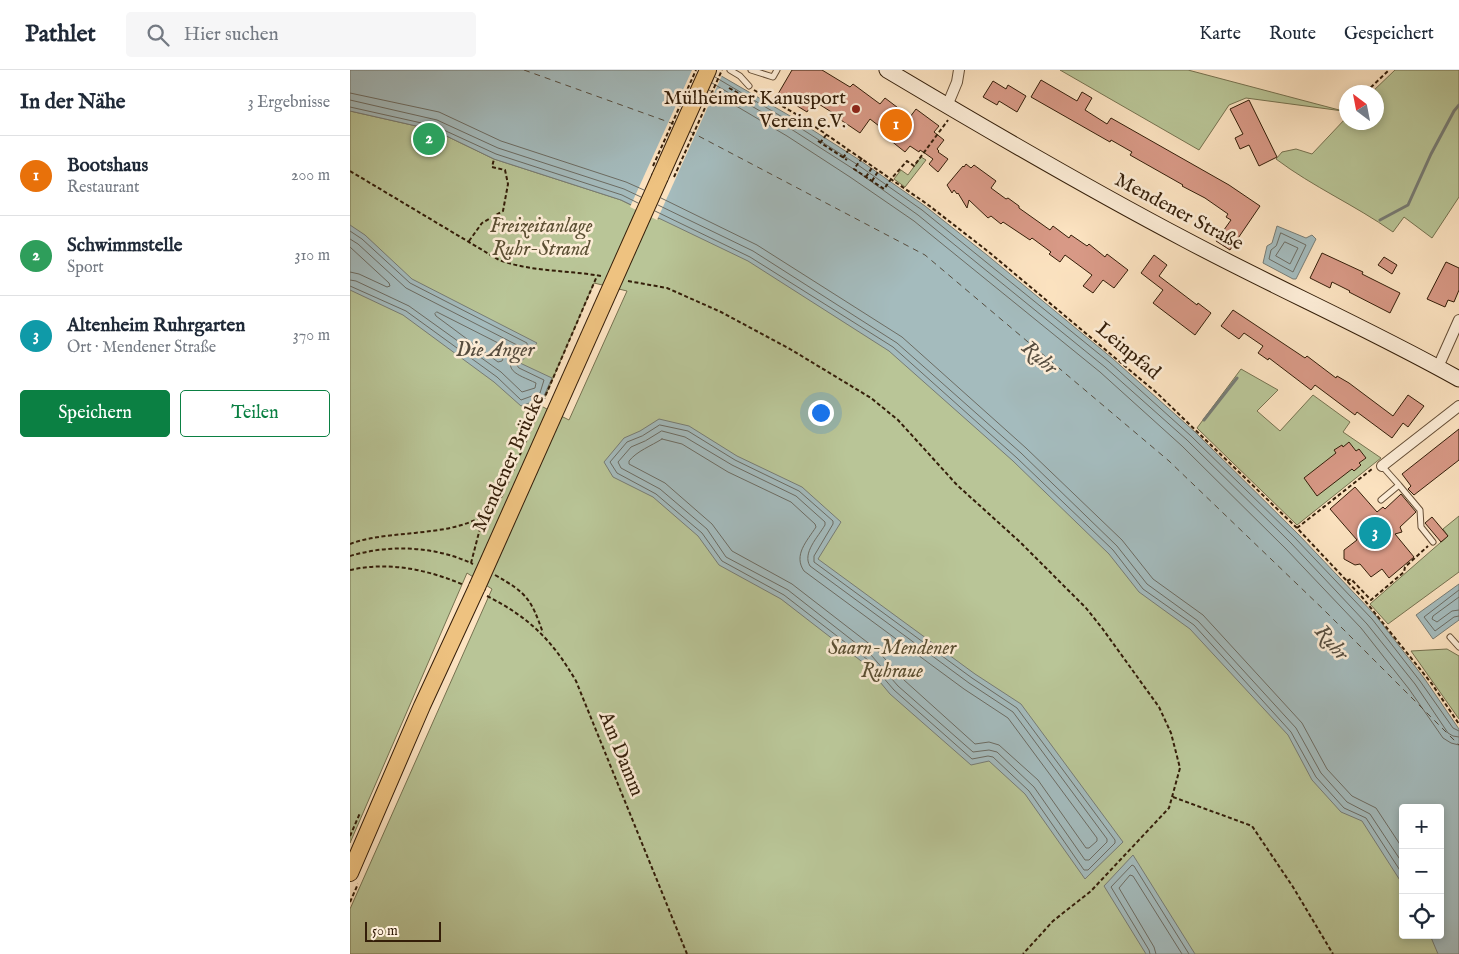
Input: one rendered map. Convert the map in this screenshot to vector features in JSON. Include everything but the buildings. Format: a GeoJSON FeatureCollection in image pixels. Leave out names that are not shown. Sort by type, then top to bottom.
{"type":"FeatureCollection","features":[{"type":"Feature","properties":{"kind":"main road","name":"Mendener Brücke"},"geometry":{"type":"LineString","coordinates":[[350,873],[422,706],[708,70]]}},
{"type":"Feature","properties":{"kind":"main road","name":"Mendener Straße"},"geometry":{"type":"LineString","coordinates":[[887,70],[947,113],[1186,240],[1459,379]]}},
{"type":"Feature","properties":{"kind":"street"},"geometry":{"type":"LineString","coordinates":[[947,113],[958,82],[959,70]]}},
{"type":"Feature","properties":{"kind":"street"},"geometry":{"type":"LineString","coordinates":[[1438,367],[1459,320]]}},
{"type":"Feature","properties":{"kind":"street"},"geometry":{"type":"LineString","coordinates":[[1382,466],[1459,406]]}},
{"type":"Feature","properties":{"kind":"lane"},"geometry":{"type":"LineString","coordinates":[[730,70],[740,76],[749,86]]}},
{"type":"Feature","properties":{"kind":"lane"},"geometry":{"type":"LineString","coordinates":[[751,70],[773,77],[777,70]]}},
{"type":"Feature","properties":{"kind":"lane"},"geometry":{"type":"LineString","coordinates":[[1382,466],[1420,510],[1421,527],[1433,542]]}},
{"type":"Feature","properties":{"kind":"lane"},"geometry":{"type":"LineString","coordinates":[[1381,500],[1399,485]]}},
{"type":"Feature","properties":{"kind":"lane"},"geometry":{"type":"LineString","coordinates":[[1450,637],[1459,646]]}},
{"type":"Feature","properties":{"kind":"path"},"geometry":{"type":"LineString","coordinates":[[717,70],[725,74]]}},
{"type":"Feature","properties":{"kind":"path"},"geometry":{"type":"LineString","coordinates":[[1374,85],[1390,70]]}},
{"type":"Feature","properties":{"kind":"path","name":"Leinpfad"},"geometry":{"type":"LineString","coordinates":[[749,86],[801,117],[927,204],[990,253],[1156,393],[1297,528],[1347,581],[1432,684],[1459,724]]}},
{"type":"Feature","properties":{"kind":"path"},"geometry":{"type":"LineString","coordinates":[[729,88],[757,104]]}},
{"type":"Feature","properties":{"kind":"path"},"geometry":{"type":"LineString","coordinates":[[862,158],[854,169],[884,189],[907,162],[914,166],[947,113]]}},
{"type":"Feature","properties":{"kind":"path"},"geometry":{"type":"LineString","coordinates":[[826,135],[819,142],[847,160]]}},
{"type":"Feature","properties":{"kind":"path"},"geometry":{"type":"LineString","coordinates":[[843,158],[849,149]]}},
{"type":"Feature","properties":{"kind":"path"},"geometry":{"type":"LineString","coordinates":[[468,242],[482,223],[503,211],[508,184],[505,170],[492,166],[494,159]]}},
{"type":"Feature","properties":{"kind":"path"},"geometry":{"type":"LineString","coordinates":[[866,177],[873,166]]}},
{"type":"Feature","properties":{"kind":"path"},"geometry":{"type":"LineString","coordinates":[[872,181],[879,170]]}},
{"type":"Feature","properties":{"kind":"path"},"geometry":{"type":"LineString","coordinates":[[350,171],[500,260],[522,267],[563,270],[607,277]]}},
{"type":"Feature","properties":{"kind":"path"},"geometry":{"type":"LineString","coordinates":[[350,544],[372,537],[470,523],[483,517],[499,502],[597,275]]}},
{"type":"Feature","properties":{"kind":"path"},"geometry":{"type":"LineString","coordinates":[[626,280],[667,288],[721,312],[866,394],[898,420],[957,485],[1020,542],[1086,608],[1154,700],[1168,724],[1175,743],[1180,768],[1166,812],[1091,891],[1053,921],[1023,954]]}},
{"type":"Feature","properties":{"kind":"path"},"geometry":{"type":"LineString","coordinates":[[1297,528],[1372,469],[1382,466]]}},
{"type":"Feature","properties":{"kind":"path"},"geometry":{"type":"LineString","coordinates":[[471,563],[483,517]]}},
{"type":"Feature","properties":{"kind":"path"},"geometry":{"type":"LineString","coordinates":[[1347,581],[1351,579],[1371,600],[1404,572],[1405,567],[1433,542]]}},
{"type":"Feature","properties":{"kind":"path"},"geometry":{"type":"LineString","coordinates":[[350,556],[375,549],[416,549],[478,566]]}},
{"type":"Feature","properties":{"kind":"path","name":"Am Damm"},"geometry":{"type":"LineString","coordinates":[[350,570],[375,567],[416,569],[444,577],[476,589],[510,608],[544,635],[564,660],[576,681],[687,954]]}},
{"type":"Feature","properties":{"kind":"path"},"geometry":{"type":"LineString","coordinates":[[491,573],[519,590],[528,598],[544,635]]}},
{"type":"Feature","properties":{"kind":"path"},"geometry":{"type":"LineString","coordinates":[[1172,796],[1252,826],[1293,887],[1333,954]]}},
{"type":"Feature","properties":{"kind":"green space"},"geometry":{"type":"Polygon","coordinates":[[[1060,70],[1188,70],[1339,110],[1246,98],[1229,105],[1199,150],[1060,70]]]}},
{"type":"Feature","properties":{"kind":"green space"},"geometry":{"type":"Polygon","coordinates":[[[1395,70],[1459,70],[1459,197],[1432,238],[1404,217],[1393,232],[1276,159],[1282,152],[1296,149],[1312,154],[1339,125],[1339,130],[1384,130],[1384,85],[1379,85],[1395,70]]]}},
{"type":"Feature","properties":{"kind":"green space","name":"Saarn-Mendener Ruhraue"},"geometry":{"type":"Polygon","coordinates":[[[350,111],[434,130],[494,159],[621,200],[659,219],[698,133],[1399,804],[1399,939],[1444,939],[1459,954],[350,954],[350,909],[492,589],[467,573],[350,843],[350,111]],[[594,283],[541,406],[569,420],[627,291],[594,283]]]}},
{"type":"Feature","properties":{"kind":"green space"},"geometry":{"type":"Polygon","coordinates":[[[921,157],[926,160],[905,187],[894,179],[901,170],[908,175],[921,157]]]}},
{"type":"Feature","properties":{"kind":"green space"},"geometry":{"type":"Polygon","coordinates":[[[1241,369],[1278,390],[1257,411],[1280,431],[1313,395],[1350,422],[1343,432],[1381,458],[1297,525],[1197,428],[1241,369]]]}},
{"type":"Feature","properties":{"kind":"green space"},"geometry":{"type":"Polygon","coordinates":[[[1459,516],[1459,572],[1388,624],[1370,604],[1448,536],[1443,529],[1459,516]]]}},
{"type":"Feature","properties":{"kind":"green space"},"geometry":{"type":"Polygon","coordinates":[[[1447,649],[1459,656],[1459,719],[1411,651],[1447,649]]]}},
{"type":"Feature","properties":{"kind":"water","name":"Ruhr"},"geometry":{"type":"Polygon","coordinates":[[[350,70],[711,70],[797,120],[861,161],[925,206],[1112,358],[1195,432],[1299,535],[1376,616],[1424,678],[1459,729],[1459,954],[1438,954],[1432,939],[1444,939],[1444,804],[1399,804],[1399,879],[1362,821],[1341,812],[1312,780],[1288,735],[1190,629],[1139,592],[1109,554],[1013,461],[889,351],[748,261],[621,200],[494,159],[434,130],[350,111],[350,70]]]}},
{"type":"Feature","properties":{"kind":"water","name":"Die Anger"},"geometry":{"type":"Polygon","coordinates":[[[350,225],[365,235],[412,279],[537,343],[520,363],[552,378],[543,398],[521,406],[494,382],[403,315],[350,290],[350,225]]]}},
{"type":"Feature","properties":{"kind":"water"},"geometry":{"type":"Polygon","coordinates":[[[1277,226],[1306,238],[1312,235],[1316,239],[1296,279],[1263,263],[1267,246],[1272,243],[1277,226]]]}},
{"type":"Feature","properties":{"kind":"water"},"geometry":{"type":"Polygon","coordinates":[[[659,419],[689,426],[737,456],[802,487],[841,522],[818,559],[975,674],[1021,704],[1123,842],[1085,879],[1025,794],[989,761],[971,765],[890,694],[865,664],[781,599],[719,565],[698,536],[653,497],[613,477],[604,462],[624,438],[659,419]]]}},
{"type":"Feature","properties":{"kind":"water"},"geometry":{"type":"Polygon","coordinates":[[[1459,584],[1459,620],[1433,639],[1416,615],[1459,584]]]}},
{"type":"Feature","properties":{"kind":"water"},"geometry":{"type":"Polygon","coordinates":[[[1133,855],[1195,954],[1146,954],[1104,886],[1133,855]]]}},
{"type":"Feature","properties":{"kind":"pier"},"geometry":{"type":"Polygon","coordinates":[[[692,70],[717,70],[723,73],[657,220],[630,207],[692,70]]]}},
{"type":"Feature","properties":{"kind":"waterway"},"geometry":{"type":"LineString","coordinates":[[1380,220],[1408,205],[1431,154],[1459,105]]}},
{"type":"Feature","properties":{"kind":"waterway"},"geometry":{"type":"LineString","coordinates":[[1204,420],[1237,378]]}},
{"type":"Feature","properties":{"kind":"ferry route"},"geometry":{"type":"LineString","coordinates":[[524,70],[674,124]]}},
{"type":"Feature","properties":{"kind":"ferry route"},"geometry":{"type":"LineString","coordinates":[[689,131],[925,255],[1169,461],[1324,610],[1459,745]]}},
{"type":"Feature","properties":{"kind":"place","name":"Mülheimer Kanusport Verein e.V."},"geometry":{"type":"Point","coordinates":[856,109]}},
{"type":"Feature","properties":{"kind":"place","name":"Bootshaus"},"geometry":{"type":"Point","coordinates":[896,125]}},
{"type":"Feature","properties":{"kind":"place","name":"Schwimmstelle"},"geometry":{"type":"Point","coordinates":[429,139]}},
{"type":"Feature","properties":{"kind":"place","name":"Altenheim Ruhrgarten"},"geometry":{"type":"Point","coordinates":[1375,533]}},
{"type":"Feature","properties":{"kind":"park label","name":"Freizeitanlage Ruhr-Strand"},"geometry":{"type":"Point","coordinates":[541,238]}}]}
